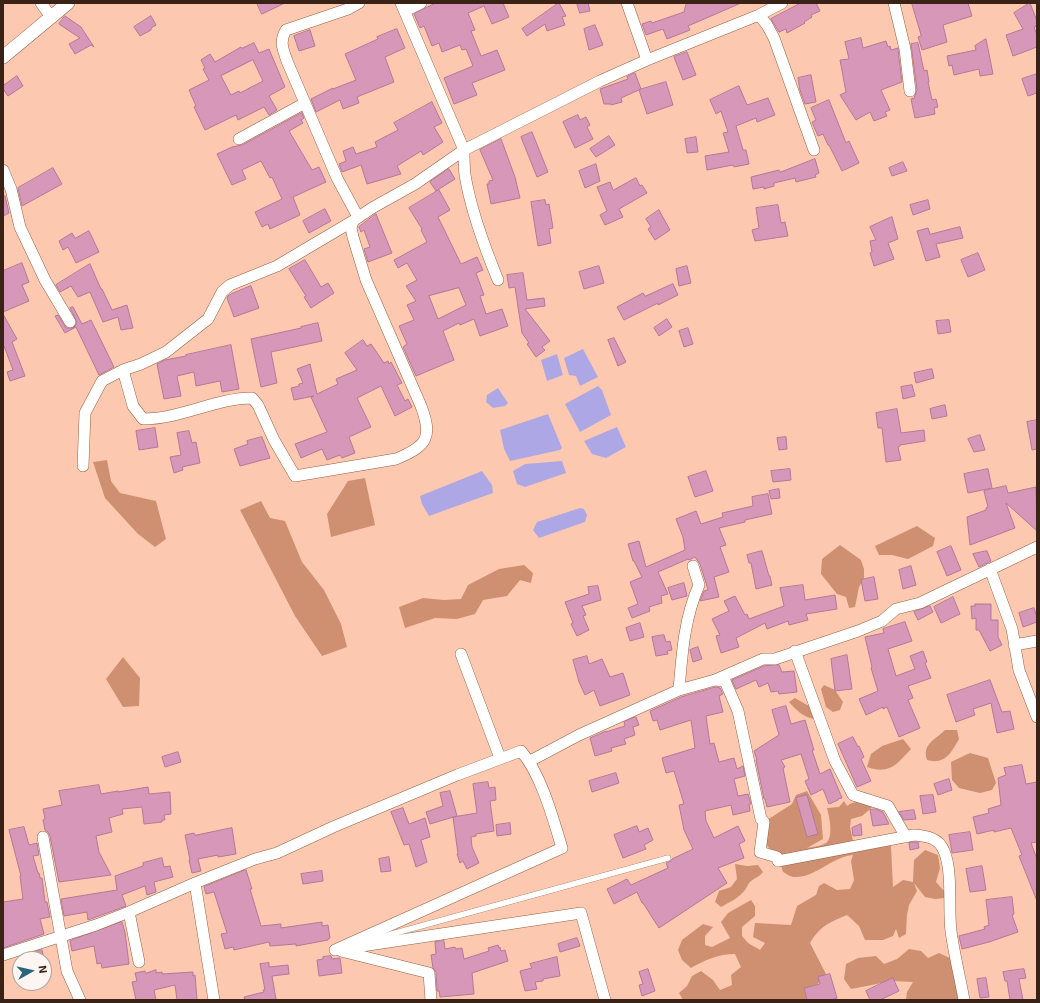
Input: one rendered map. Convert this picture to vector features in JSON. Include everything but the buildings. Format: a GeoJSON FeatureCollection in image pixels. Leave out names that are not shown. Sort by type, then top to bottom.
{"type":"FeatureCollection","features":[{"type":"Feature","properties":{"kind":"street"},"geometry":{"type":"LineString","coordinates":[[40,3],[51,17]]}},
{"type":"Feature","properties":{"kind":"street"},"geometry":{"type":"LineString","coordinates":[[3,57],[68,3]]}},
{"type":"Feature","properties":{"kind":"street"},"geometry":{"type":"LineString","coordinates":[[123,370],[133,406],[143,419],[169,417],[208,406],[245,398],[252,398],[258,405],[274,440],[295,476],[396,459],[411,452],[423,442],[427,435],[426,422],[421,406],[366,280],[351,228],[355,219],[287,61],[282,46],[282,37],[286,30],[348,9],[358,3]]}},
{"type":"Feature","properties":{"kind":"street"},"geometry":{"type":"LineString","coordinates":[[421,3],[403,7],[464,150],[465,173],[474,215],[484,248],[498,280]]}},
{"type":"Feature","properties":{"kind":"street"},"geometry":{"type":"LineString","coordinates":[[627,3],[648,60]]}},
{"type":"Feature","properties":{"kind":"street"},"geometry":{"type":"LineString","coordinates":[[83,466],[85,414],[102,381],[123,370],[166,352],[208,319],[222,292],[230,285],[277,266],[415,184],[464,150],[600,81],[759,15],[782,3]]}},
{"type":"Feature","properties":{"kind":"street"},"geometry":{"type":"LineString","coordinates":[[894,3],[905,49],[910,91]]}},
{"type":"Feature","properties":{"kind":"street"},"geometry":{"type":"LineString","coordinates":[[759,15],[767,25],[774,38],[814,150]]}},
{"type":"Feature","properties":{"kind":"street"},"geometry":{"type":"LineString","coordinates":[[239,139],[305,103]]}},
{"type":"Feature","properties":{"kind":"street"},"geometry":{"type":"LineString","coordinates":[[3,170],[11,189],[20,227],[45,280],[70,322]]}},
{"type":"Feature","properties":{"kind":"street"},"geometry":{"type":"LineString","coordinates":[[530,761],[579,735],[679,690],[715,680],[763,658],[775,659],[795,651],[858,632],[882,621],[896,609],[920,603],[1037,547]]}},
{"type":"Feature","properties":{"kind":"street"},"geometry":{"type":"LineString","coordinates":[[679,690],[683,641],[694,596],[699,585],[693,566]]}},
{"type":"Feature","properties":{"kind":"street"},"geometry":{"type":"LineString","coordinates":[[990,569],[1012,629],[1019,670],[1037,717]]}},
{"type":"Feature","properties":{"kind":"street"},"geometry":{"type":"LineString","coordinates":[[1014,645],[1037,641]]}},
{"type":"Feature","properties":{"kind":"street"},"geometry":{"type":"LineString","coordinates":[[795,651],[835,761],[853,795],[888,806],[906,836]]}},
{"type":"Feature","properties":{"kind":"street"},"geometry":{"type":"LineString","coordinates":[[461,654],[500,758]]}},
{"type":"Feature","properties":{"kind":"street"},"geometry":{"type":"LineString","coordinates":[[715,680],[725,682],[738,711],[761,819],[764,822],[760,852],[777,856],[778,861],[906,836],[927,836],[938,841],[944,850],[948,866],[951,930],[964,1000]]}},
{"type":"Feature","properties":{"kind":"street"},"geometry":{"type":"LineString","coordinates":[[3,954],[96,925],[129,912],[195,882],[255,859],[277,853],[333,827],[520,751],[530,761],[552,813],[562,848],[335,950]]}},
{"type":"Feature","properties":{"kind":"street"},"geometry":{"type":"LineString","coordinates":[[43,837],[67,971],[80,1000]]}},
{"type":"Feature","properties":{"kind":"street"},"geometry":{"type":"LineString","coordinates":[[195,882],[214,1000]]}},
{"type":"Feature","properties":{"kind":"street"},"geometry":{"type":"LineString","coordinates":[[129,912],[139,962]]}},
{"type":"Feature","properties":{"kind":"street"},"geometry":{"type":"LineString","coordinates":[[335,950],[581,913],[605,1000]]}},
{"type":"Feature","properties":{"kind":"street"},"geometry":{"type":"LineString","coordinates":[[335,950],[429,973],[431,1000]]}},
{"type":"Feature","properties":{"kind":"lane"},"geometry":{"type":"LineString","coordinates":[[335,950],[668,858]]}},
{"type":"Feature","properties":{"kind":"shaded area"},"geometry":{"type":"Polygon","coordinates":[[[583,349],[598,377],[580,386],[576,376],[569,375],[564,358],[583,349]]]}},
{"type":"Feature","properties":{"kind":"shaded area"},"geometry":{"type":"Polygon","coordinates":[[[557,354],[563,375],[547,381],[541,360],[557,354]]]}},
{"type":"Feature","properties":{"kind":"shaded area"},"geometry":{"type":"Polygon","coordinates":[[[598,386],[602,390],[611,415],[580,432],[565,404],[598,386]]]}},
{"type":"Feature","properties":{"kind":"shaded area"},"geometry":{"type":"Polygon","coordinates":[[[498,388],[508,403],[505,406],[493,408],[486,402],[487,395],[498,388]]]}},
{"type":"Feature","properties":{"kind":"shaded area"},"geometry":{"type":"Polygon","coordinates":[[[548,414],[562,448],[560,450],[510,461],[504,449],[500,430],[548,414]]]}},
{"type":"Feature","properties":{"kind":"shaded area"},"geometry":{"type":"Polygon","coordinates":[[[617,427],[626,447],[606,458],[592,454],[584,441],[617,427]]]}},
{"type":"Feature","properties":{"kind":"shaded area"},"geometry":{"type":"Polygon","coordinates":[[[107,460],[111,481],[120,493],[156,501],[166,539],[155,547],[138,534],[105,498],[93,462],[107,460]]]}},
{"type":"Feature","properties":{"kind":"shaded area"},"geometry":{"type":"Polygon","coordinates":[[[562,461],[566,473],[525,487],[517,484],[513,471],[525,464],[562,461]]]}},
{"type":"Feature","properties":{"kind":"shaded area"},"geometry":{"type":"Polygon","coordinates":[[[482,471],[492,485],[493,493],[429,516],[422,504],[420,496],[482,471]]]}},
{"type":"Feature","properties":{"kind":"shaded area"},"geometry":{"type":"Polygon","coordinates":[[[365,478],[375,525],[331,537],[327,514],[348,481],[365,478]]]}},
{"type":"Feature","properties":{"kind":"shaded area"},"geometry":{"type":"Polygon","coordinates":[[[261,501],[270,518],[285,521],[302,562],[324,590],[341,624],[347,647],[322,656],[295,616],[240,510],[261,501]]]}},
{"type":"Feature","properties":{"kind":"shaded area"},"geometry":{"type":"Polygon","coordinates":[[[580,508],[584,509],[587,515],[585,522],[539,538],[533,530],[537,522],[580,508]]]}},
{"type":"Feature","properties":{"kind":"shaded area"},"geometry":{"type":"Polygon","coordinates":[[[917,526],[935,538],[933,546],[908,559],[892,555],[879,555],[875,546],[917,526]]]}},
{"type":"Feature","properties":{"kind":"shaded area"},"geometry":{"type":"Polygon","coordinates":[[[840,545],[861,560],[864,569],[864,578],[859,587],[855,607],[849,608],[846,597],[837,594],[821,574],[822,559],[840,545]]]}},
{"type":"Feature","properties":{"kind":"shaded area"},"geometry":{"type":"Polygon","coordinates":[[[524,565],[533,573],[531,583],[520,580],[507,596],[483,600],[475,614],[457,619],[435,618],[405,628],[399,607],[423,598],[444,600],[461,599],[468,585],[499,569],[524,565]]]}},
{"type":"Feature","properties":{"kind":"shaded area"},"geometry":{"type":"Polygon","coordinates":[[[123,657],[140,678],[139,706],[123,707],[106,679],[123,657]]]}},
{"type":"Feature","properties":{"kind":"shaded area"},"geometry":{"type":"Polygon","coordinates":[[[824,685],[835,690],[843,702],[840,710],[833,712],[826,707],[821,689],[824,685]]]}},
{"type":"Feature","properties":{"kind":"shaded area"},"geometry":{"type":"Polygon","coordinates":[[[795,698],[807,705],[816,705],[814,719],[806,717],[794,708],[789,702],[795,698]]]}},
{"type":"Feature","properties":{"kind":"shaded area"},"geometry":{"type":"Polygon","coordinates":[[[945,730],[957,730],[959,739],[956,744],[947,757],[938,761],[927,760],[926,750],[928,746],[945,730]]]}},
{"type":"Feature","properties":{"kind":"shaded area"},"geometry":{"type":"Polygon","coordinates":[[[903,739],[911,749],[892,767],[882,770],[867,767],[871,754],[882,746],[903,739]]]}},
{"type":"Feature","properties":{"kind":"shaded area"},"geometry":{"type":"Polygon","coordinates":[[[970,753],[988,758],[996,783],[992,790],[980,793],[959,788],[952,780],[951,762],[970,753]]]}},
{"type":"Feature","properties":{"kind":"shaded area"},"geometry":{"type":"Polygon","coordinates":[[[807,791],[821,815],[823,839],[807,848],[826,843],[830,836],[827,808],[839,807],[844,801],[847,806],[861,802],[876,804],[862,816],[851,819],[850,827],[853,841],[888,837],[891,847],[893,887],[903,880],[913,882],[914,860],[925,850],[938,855],[940,868],[936,882],[945,892],[945,898],[935,899],[925,897],[914,883],[917,891],[909,905],[906,934],[899,938],[896,929],[893,936],[883,940],[865,940],[859,926],[847,915],[830,922],[818,932],[810,943],[826,974],[816,986],[831,1000],[683,1000],[679,993],[687,986],[692,976],[701,971],[713,980],[720,990],[732,985],[731,975],[741,967],[735,954],[712,958],[691,968],[682,960],[678,950],[682,940],[703,924],[713,927],[705,936],[705,945],[712,947],[730,938],[721,922],[728,913],[751,900],[755,906],[755,916],[742,927],[742,936],[748,943],[760,950],[765,943],[753,937],[755,923],[791,925],[797,906],[816,895],[819,886],[824,883],[837,890],[850,889],[854,880],[851,861],[853,855],[838,859],[809,874],[793,877],[783,872],[780,861],[764,842],[764,822],[792,804],[796,795],[807,791]]]}},
{"type":"Feature","properties":{"kind":"shaded area"},"geometry":{"type":"Polygon","coordinates":[[[735,864],[747,866],[758,865],[763,872],[753,879],[745,890],[734,900],[721,907],[715,902],[719,891],[731,887],[737,879],[735,864]]]}},
{"type":"Feature","properties":{"kind":"shaded area"},"geometry":{"type":"Polygon","coordinates":[[[909,949],[921,951],[928,958],[939,953],[954,960],[962,1000],[906,1000],[907,992],[913,982],[892,981],[851,989],[844,979],[846,964],[858,958],[876,956],[884,964],[897,959],[909,949]]]}}]}
